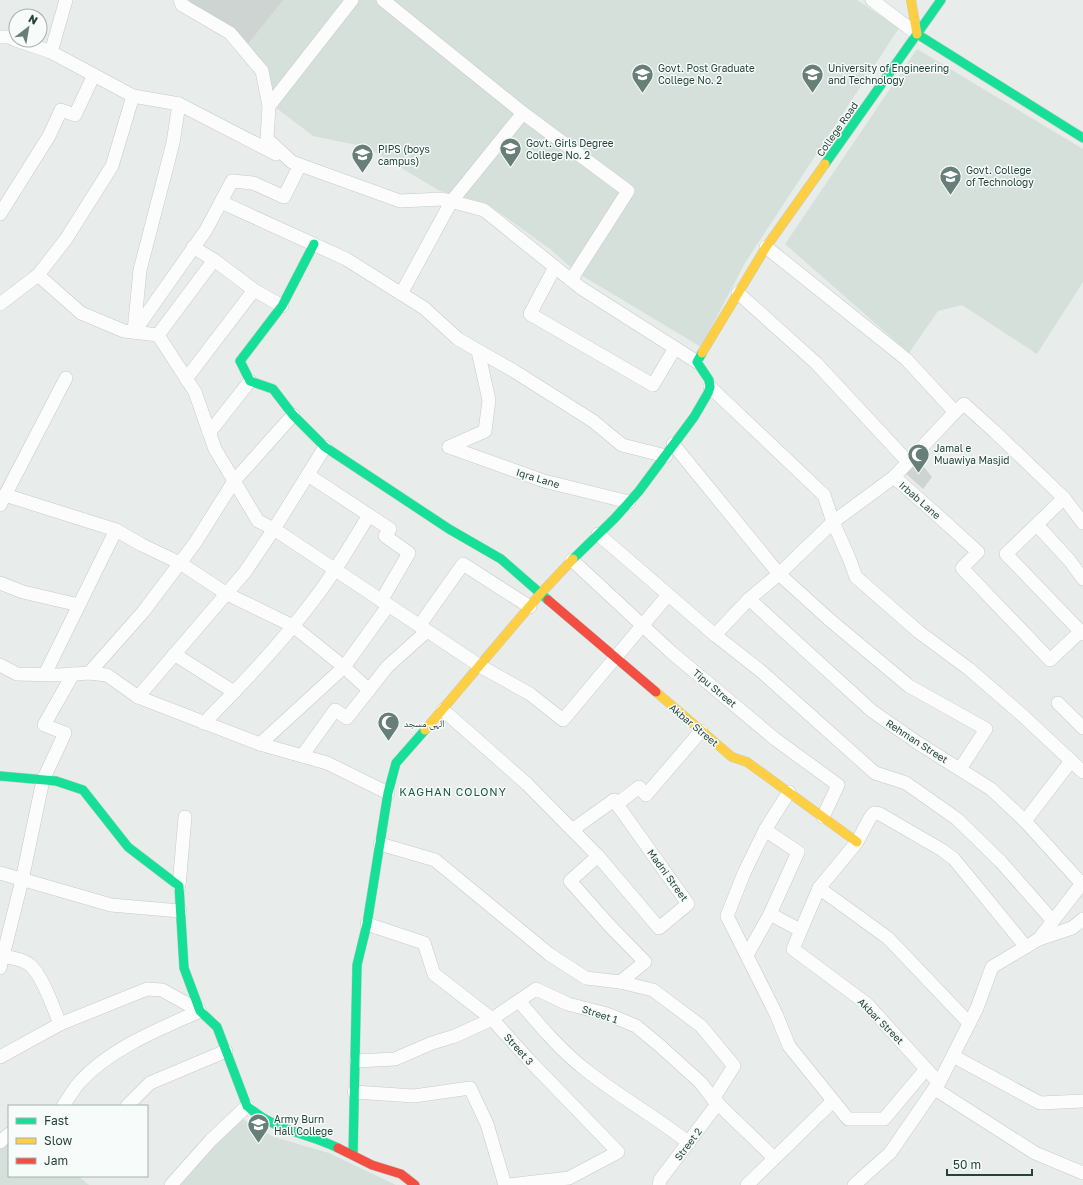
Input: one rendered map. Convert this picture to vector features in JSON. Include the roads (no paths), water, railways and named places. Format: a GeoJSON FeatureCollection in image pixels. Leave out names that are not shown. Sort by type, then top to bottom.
{"type":"FeatureCollection","features":[{"type":"Feature","properties":{"kind":"street"},"geometry":{"type":"LineString","coordinates":[[51,52],[66,0]]}},
{"type":"Feature","properties":{"kind":"street"},"geometry":{"type":"LineString","coordinates":[[180,0],[182,5],[230,33],[262,71],[269,106],[267,139],[296,164]]}},
{"type":"Feature","properties":{"kind":"street"},"geometry":{"type":"LineString","coordinates":[[269,106],[352,0]]}},
{"type":"Feature","properties":{"kind":"street"},"geometry":{"type":"LineString","coordinates":[[383,0],[523,113],[628,191],[571,280]]}},
{"type":"Feature","properties":{"kind":"street"},"geometry":{"type":"LineString","coordinates":[[872,0],[917,34],[1083,138]]}},
{"type":"Feature","properties":{"kind":"street"},"geometry":{"type":"LineString","coordinates":[[912,0],[917,34]]}},
{"type":"Feature","properties":{"kind":"street","name":"College Road"},"geometry":{"type":"LineString","coordinates":[[697,362],[766,247],[941,0]]}},
{"type":"Feature","properties":{"kind":"street"},"geometry":{"type":"LineString","coordinates":[[39,48],[51,52],[133,96],[179,104],[296,164],[400,201],[442,199],[484,210],[581,288],[697,362],[709,380],[710,387],[708,393],[694,417],[642,488],[542,592],[443,710],[396,763],[388,793],[367,924],[358,965],[353,1155]]}},
{"type":"Feature","properties":{"kind":"street"},"geometry":{"type":"LineString","coordinates":[[0,214],[49,136],[61,110],[75,115],[94,75]]}},
{"type":"Feature","properties":{"kind":"street"},"geometry":{"type":"LineString","coordinates":[[0,304],[38,275],[66,239],[112,166],[133,96]]}},
{"type":"Feature","properties":{"kind":"street"},"geometry":{"type":"LineString","coordinates":[[134,332],[140,270],[173,143],[179,104]]}},
{"type":"Feature","properties":{"kind":"street"},"geometry":{"type":"LineString","coordinates":[[401,294],[451,202],[523,113]]}},
{"type":"Feature","properties":{"kind":"street"},"geometry":{"type":"LineString","coordinates":[[134,332],[206,230],[232,181],[253,182],[284,197],[296,164]]}},
{"type":"Feature","properties":{"kind":"street"},"geometry":{"type":"LineString","coordinates":[[221,202],[346,259],[424,308],[458,339],[514,371],[593,421],[622,445],[666,456]]}},
{"type":"Feature","properties":{"kind":"street"},"geometry":{"type":"LineString","coordinates":[[209,433],[250,381],[240,360],[282,306],[314,244]]}},
{"type":"Feature","properties":{"kind":"street"},"geometry":{"type":"LineString","coordinates":[[193,247],[214,260],[254,290],[282,306]]}},
{"type":"Feature","properties":{"kind":"street"},"geometry":{"type":"LineString","coordinates":[[766,247],[906,359],[955,412]]}},
{"type":"Feature","properties":{"kind":"street"},"geometry":{"type":"LineString","coordinates":[[158,335],[214,260]]}},
{"type":"Feature","properties":{"kind":"street"},"geometry":{"type":"LineString","coordinates":[[555,267],[530,314],[653,385],[675,348]]}},
{"type":"Feature","properties":{"kind":"street"},"geometry":{"type":"LineString","coordinates":[[38,275],[81,313],[124,330],[158,335]]}},
{"type":"Feature","properties":{"kind":"street"},"geometry":{"type":"LineString","coordinates":[[186,379],[254,290]]}},
{"type":"Feature","properties":{"kind":"street"},"geometry":{"type":"LineString","coordinates":[[738,293],[816,363],[908,462]]}},
{"type":"Feature","properties":{"kind":"street"},"geometry":{"type":"LineString","coordinates":[[158,335],[195,392],[215,449],[258,521],[274,529],[480,666],[530,694],[563,720],[668,594]]}},
{"type":"Feature","properties":{"kind":"street","name":"Iqra Lane"},"geometry":{"type":"LineString","coordinates":[[478,350],[489,400],[485,431],[450,447],[544,481],[629,502]]}},
{"type":"Feature","properties":{"kind":"street"},"geometry":{"type":"LineString","coordinates":[[66,378],[2,500],[116,530],[142,545],[180,563],[227,594],[293,626],[344,667],[369,690]]}},
{"type":"Feature","properties":{"kind":"street","name":"Akbar Street"},"geometry":{"type":"LineString","coordinates":[[250,381],[274,389],[293,415],[325,447],[449,529],[501,559],[542,592],[615,657],[732,757],[747,762],[857,842]]}},
{"type":"Feature","properties":{"kind":"street"},"geometry":{"type":"LineString","coordinates":[[710,387],[824,495],[833,522],[856,577],[919,632],[969,669],[1021,714],[1083,772]]}},
{"type":"Feature","properties":{"kind":"street"},"geometry":{"type":"LineString","coordinates":[[894,477],[961,405],[964,404],[1064,498],[1083,523]]}},
{"type":"Feature","properties":{"kind":"street"},"geometry":{"type":"LineString","coordinates":[[89,673],[143,612],[195,543],[234,482],[293,415]]}},
{"type":"Feature","properties":{"kind":"street"},"geometry":{"type":"LineString","coordinates":[[673,444],[779,574],[830,622],[909,686],[986,729],[960,769]]}},
{"type":"Feature","properties":{"kind":"street"},"geometry":{"type":"LineString","coordinates":[[138,697],[245,572],[274,529],[325,447]]}},
{"type":"Feature","properties":{"kind":"street"},"geometry":{"type":"LineString","coordinates":[[260,744],[344,667],[385,603],[409,553],[385,536],[390,529],[308,475]]}},
{"type":"Feature","properties":{"kind":"street","name":"Irbab Lane"},"geometry":{"type":"LineString","coordinates":[[715,635],[749,600],[779,574],[833,522],[894,477],[978,552],[962,568],[1050,660],[1082,632]]}},
{"type":"Feature","properties":{"kind":"street"},"geometry":{"type":"LineString","coordinates":[[1064,498],[1038,525],[1006,554],[1082,632]]}},
{"type":"Feature","properties":{"kind":"street"},"geometry":{"type":"LineString","coordinates":[[204,723],[270,654],[313,602],[335,570],[368,515]]}},
{"type":"Feature","properties":{"kind":"street"},"geometry":{"type":"LineString","coordinates":[[1038,525],[1070,561],[1083,579]]}},
{"type":"Feature","properties":{"kind":"street"},"geometry":{"type":"LineString","coordinates":[[45,674],[116,530]]}},
{"type":"Feature","properties":{"kind":"street"},"geometry":{"type":"LineString","coordinates":[[598,534],[715,635],[762,672],[874,773],[906,783],[957,819],[1001,862],[1053,921]]}},
{"type":"Feature","properties":{"kind":"street","name":"Tipu Street"},"geometry":{"type":"LineString","coordinates":[[572,560],[671,652],[775,738],[838,785],[823,817]]}},
{"type":"Feature","properties":{"kind":"street"},"geometry":{"type":"LineString","coordinates":[[302,756],[335,710],[347,718],[387,667],[423,628],[463,564],[530,607]]}},
{"type":"Feature","properties":{"kind":"street"},"geometry":{"type":"LineString","coordinates":[[0,583],[23,592],[79,605]]}},
{"type":"Feature","properties":{"kind":"street","name":"Rehman Street"},"geometry":{"type":"LineString","coordinates":[[749,600],[872,711],[918,743],[991,789],[1025,821],[1082,883]]}},
{"type":"Feature","properties":{"kind":"street"},"geometry":{"type":"LineString","coordinates":[[174,654],[234,692]]}},
{"type":"Feature","properties":{"kind":"street"},"geometry":{"type":"LineString","coordinates":[[0,665],[17,674],[89,673],[107,675],[138,697],[260,744],[327,763],[388,793]]}},
{"type":"Feature","properties":{"kind":"street"},"geometry":{"type":"LineString","coordinates":[[60,1024],[38,976],[30,965],[20,960],[1,959],[22,880],[43,780],[65,733],[44,725],[73,674]]}},
{"type":"Feature","properties":{"kind":"street"},"geometry":{"type":"LineString","coordinates":[[1058,703],[1082,725]]}},
{"type":"Feature","properties":{"kind":"street","name":"Madni Street"},"geometry":{"type":"LineString","coordinates":[[443,710],[527,784],[598,856],[659,928],[688,904],[617,804]]}},
{"type":"Feature","properties":{"kind":"street"},"geometry":{"type":"LineString","coordinates":[[572,830],[614,800],[617,804],[639,787],[646,795],[701,731]]}},
{"type":"Feature","properties":{"kind":"street"},"geometry":{"type":"LineString","coordinates":[[1025,821],[1071,761]]}},
{"type":"Feature","properties":{"kind":"street"},"geometry":{"type":"LineString","coordinates":[[0,776],[56,781],[83,790],[128,847],[179,886]]}},
{"type":"Feature","properties":{"kind":"street"},"geometry":{"type":"LineString","coordinates":[[789,792],[765,830],[744,873],[727,916],[777,1016],[789,1046],[848,1119],[884,1119],[926,1069]]}},
{"type":"Feature","properties":{"kind":"street","name":"Akbar Street"},"geometry":{"type":"LineString","coordinates":[[1026,947],[954,859],[942,850],[880,814],[874,813],[857,842],[819,888],[792,949],[867,1004],[926,1069],[937,1086],[1034,1153],[1083,1173]]}},
{"type":"Feature","properties":{"kind":"street"},"geometry":{"type":"LineString","coordinates":[[185,817],[179,886],[184,968],[200,1011]]}},
{"type":"Feature","properties":{"kind":"street"},"geometry":{"type":"LineString","coordinates":[[746,955],[770,914],[798,852],[765,830]]}},
{"type":"Feature","properties":{"kind":"street"},"geometry":{"type":"LineString","coordinates":[[380,844],[435,860],[550,954],[586,978],[620,982],[645,962],[609,925],[570,881],[598,856]]}},
{"type":"Feature","properties":{"kind":"street"},"geometry":{"type":"LineString","coordinates":[[0,873],[112,905],[180,912]]}},
{"type":"Feature","properties":{"kind":"street"},"geometry":{"type":"LineString","coordinates":[[1039,939],[1082,883]]}},
{"type":"Feature","properties":{"kind":"street"},"geometry":{"type":"LineString","coordinates":[[819,888],[888,938],[969,1023]]}},
{"type":"Feature","properties":{"kind":"street"},"geometry":{"type":"LineString","coordinates":[[770,914],[800,930]]}},
{"type":"Feature","properties":{"kind":"street"},"geometry":{"type":"LineString","coordinates":[[854,1185],[890,1153],[937,1086],[976,1008],[992,967],[1039,939],[1078,927],[1083,919]]}},
{"type":"Feature","properties":{"kind":"street","name":"Street 3"},"geometry":{"type":"LineString","coordinates":[[367,924],[424,943],[434,974],[492,1019],[528,1059],[618,1152],[571,1181]]}},
{"type":"Feature","properties":{"kind":"street","name":"Street 2"},"geometry":{"type":"LineString","coordinates":[[620,982],[653,990],[701,1026],[734,1066],[716,1101],[689,1143],[660,1180],[659,1185]]}},
{"type":"Feature","properties":{"kind":"street"},"geometry":{"type":"LineString","coordinates":[[0,1057],[60,1024],[147,989],[162,990],[200,1011],[217,1027],[247,1106],[256,1114],[278,1128],[332,1145],[372,1165],[401,1174],[415,1185]]}},
{"type":"Feature","properties":{"kind":"street","name":"Street 1"},"geometry":{"type":"LineString","coordinates":[[356,1061],[395,1059],[432,1043],[455,1036],[492,1019],[536,989],[568,1004],[607,1014],[636,1026],[701,1083],[716,1101],[774,1158]]}},
{"type":"Feature","properties":{"kind":"street"},"geometry":{"type":"LineString","coordinates":[[518,1001],[563,1051],[586,1071],[689,1143]]}},
{"type":"Feature","properties":{"kind":"street"},"geometry":{"type":"LineString","coordinates":[[64,1105],[80,1083],[101,1064],[141,1037],[200,1011]]}},
{"type":"Feature","properties":{"kind":"street"},"geometry":{"type":"LineString","coordinates":[[127,1105],[150,1083],[226,1051]]}},
{"type":"Feature","properties":{"kind":"street"},"geometry":{"type":"LineString","coordinates":[[953,1056],[1040,1103],[1083,1101]]}},
{"type":"Feature","properties":{"kind":"street"},"geometry":{"type":"LineString","coordinates":[[354,1092],[414,1096],[470,1088],[487,1124],[505,1185]]}},
{"type":"Feature","properties":{"kind":"street"},"geometry":{"type":"LineString","coordinates":[[747,1185],[833,1101]]}},
{"type":"Feature","properties":{"kind":"street"},"geometry":{"type":"LineString","coordinates":[[171,1185],[211,1140],[247,1106]]}},
{"type":"Feature","properties":{"kind":"street"},"geometry":{"type":"LineString","coordinates":[[0,1142],[8,1135]]}},
{"type":"Feature","properties":{"kind":"street"},"geometry":{"type":"LineString","coordinates":[[508,1185],[571,1181]]}},
{"type":"Feature","properties":{"kind":"place","name":"Govt. Post Graduate College No. 2"},"geometry":{"type":"Point","coordinates":[642,94]}},
{"type":"Feature","properties":{"kind":"place","name":"University of Engineering and Technology"},"geometry":{"type":"Point","coordinates":[813,94]}},
{"type":"Feature","properties":{"kind":"place","name":"Govt. Girls Degree College No. 2"},"geometry":{"type":"Point","coordinates":[510,168]}},
{"type":"Feature","properties":{"kind":"place","name":"PIPS (boys campus)"},"geometry":{"type":"Point","coordinates":[362,174]}},
{"type":"Feature","properties":{"kind":"place","name":"Govt. College of Technology"},"geometry":{"type":"Point","coordinates":[950,196]}},
{"type":"Feature","properties":{"kind":"place","name":"Jamal e Muawiya Masjid"},"geometry":{"type":"Point","coordinates":[918,474]}},
{"type":"Feature","properties":{"kind":"place","name":"الہی مسجد"},"geometry":{"type":"Point","coordinates":[388,742]}},
{"type":"Feature","properties":{"kind":"place","name":"Army Burn Hall College"},"geometry":{"type":"Point","coordinates":[259,1144]}},
{"type":"Feature","properties":{"kind":"district","name":"KAGHAN COLONY"},"geometry":{"type":"Point","coordinates":[453,792]}}]}
